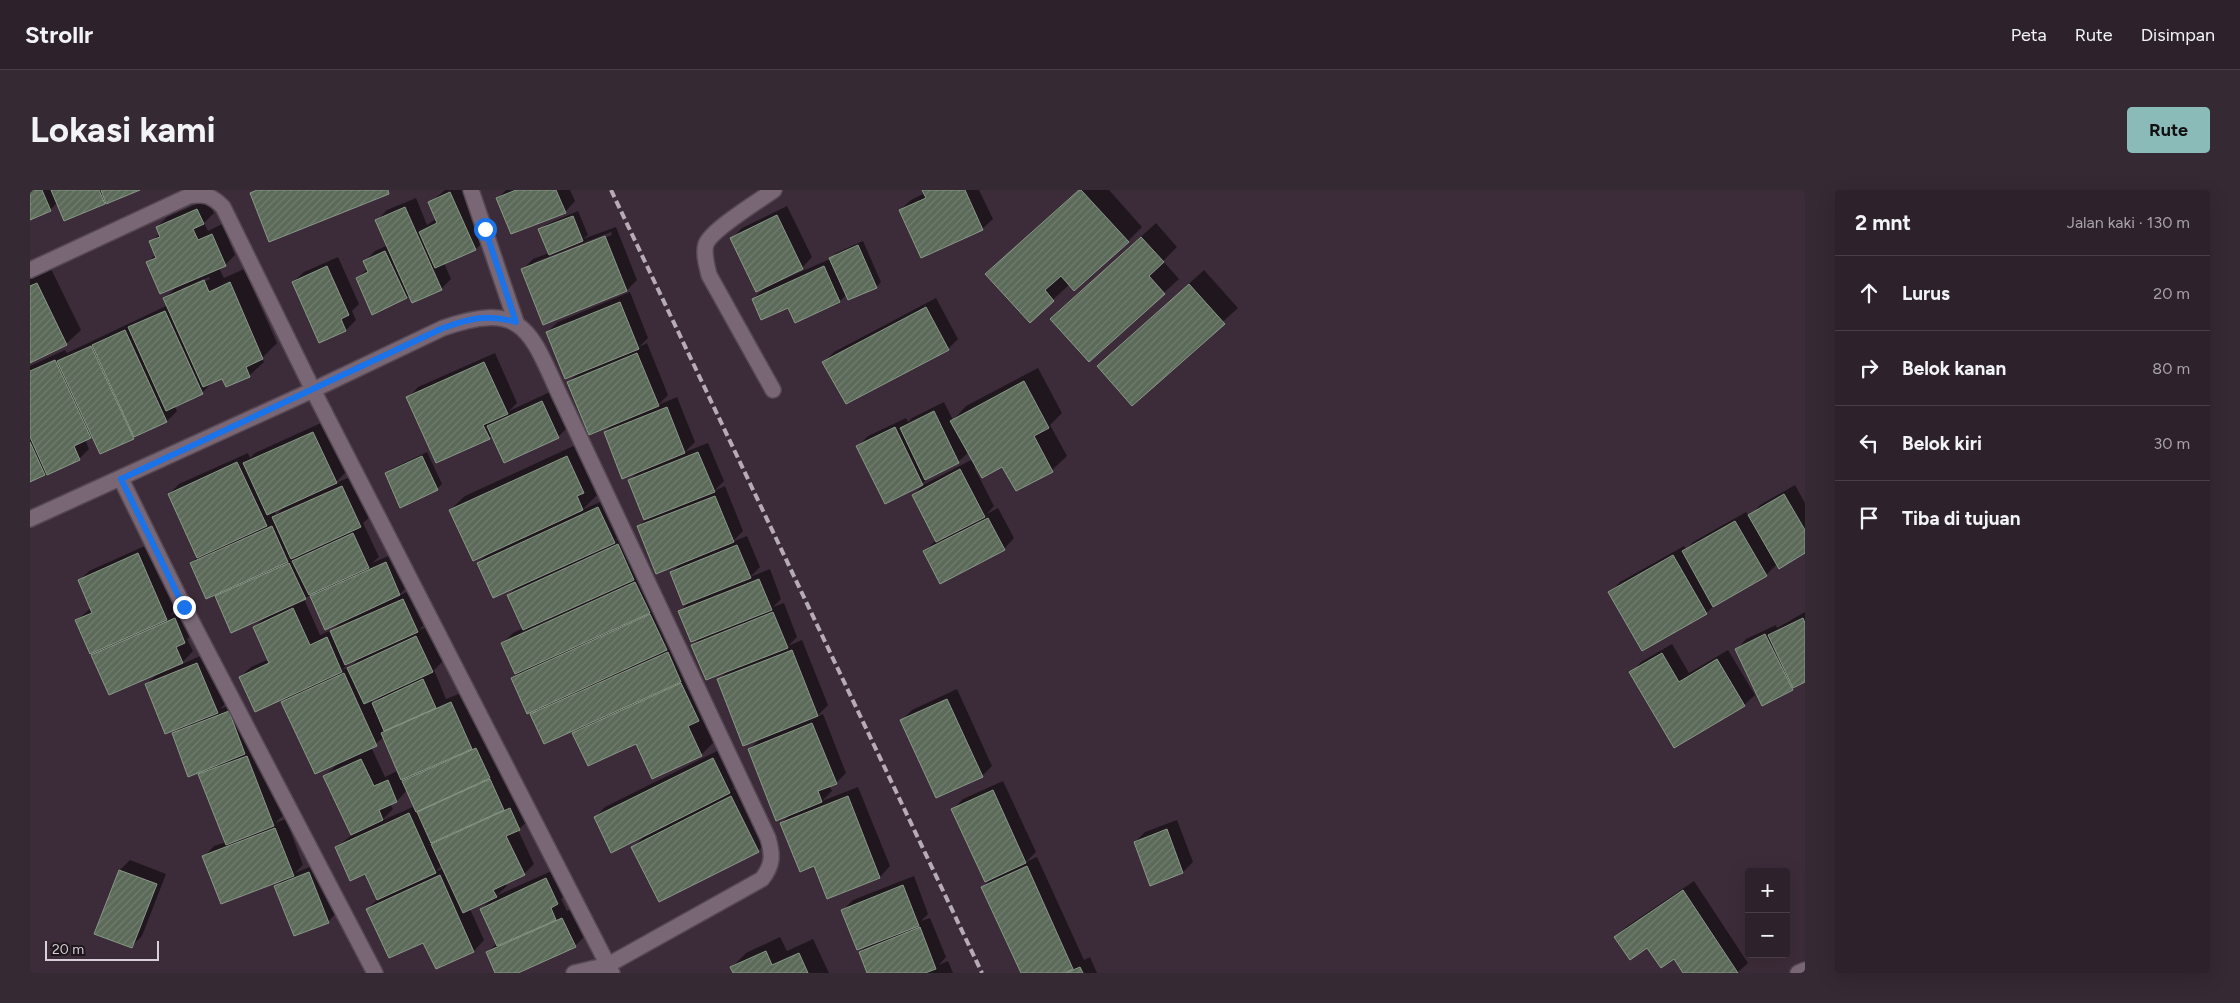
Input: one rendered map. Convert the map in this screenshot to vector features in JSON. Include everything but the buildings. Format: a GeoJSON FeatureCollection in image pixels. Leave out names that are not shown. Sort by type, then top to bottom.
{"type":"FeatureCollection","features":[{"type":"Feature","properties":{"kind":"street"},"geometry":{"type":"LineString","coordinates":[[471,190],[516,322],[532,338],[563,402],[768,838],[772,854],[770,869],[762,879],[610,969],[574,973]]}},
{"type":"Feature","properties":{"kind":"street"},"geometry":{"type":"LineString","coordinates":[[773,390],[709,275],[705,257],[706,244],[715,232],[774,190]]}},
{"type":"Feature","properties":{"kind":"street"},"geometry":{"type":"LineString","coordinates":[[30,270],[189,196],[201,194],[212,197],[223,207],[313,390],[610,969]]}},
{"type":"Feature","properties":{"kind":"street"},"geometry":{"type":"LineString","coordinates":[[30,519],[121,479],[443,328],[465,320],[485,317],[516,322]]}},
{"type":"Feature","properties":{"kind":"street"},"geometry":{"type":"LineString","coordinates":[[121,479],[189,616],[375,973]]}},
{"type":"Feature","properties":{"kind":"street"},"geometry":{"type":"LineString","coordinates":[[1798,973],[1805,970]]}},
{"type":"Feature","properties":{"kind":"railway"},"geometry":{"type":"LineString","coordinates":[[611,190],[982,973]]}},
{"type":"Feature","properties":{"kind":"route"},"geometry":{"type":"LineString","coordinates":[[184,607],[121,479],[443,328],[465,320],[485,317],[501,318],[516,322],[485,229]]}}]}
